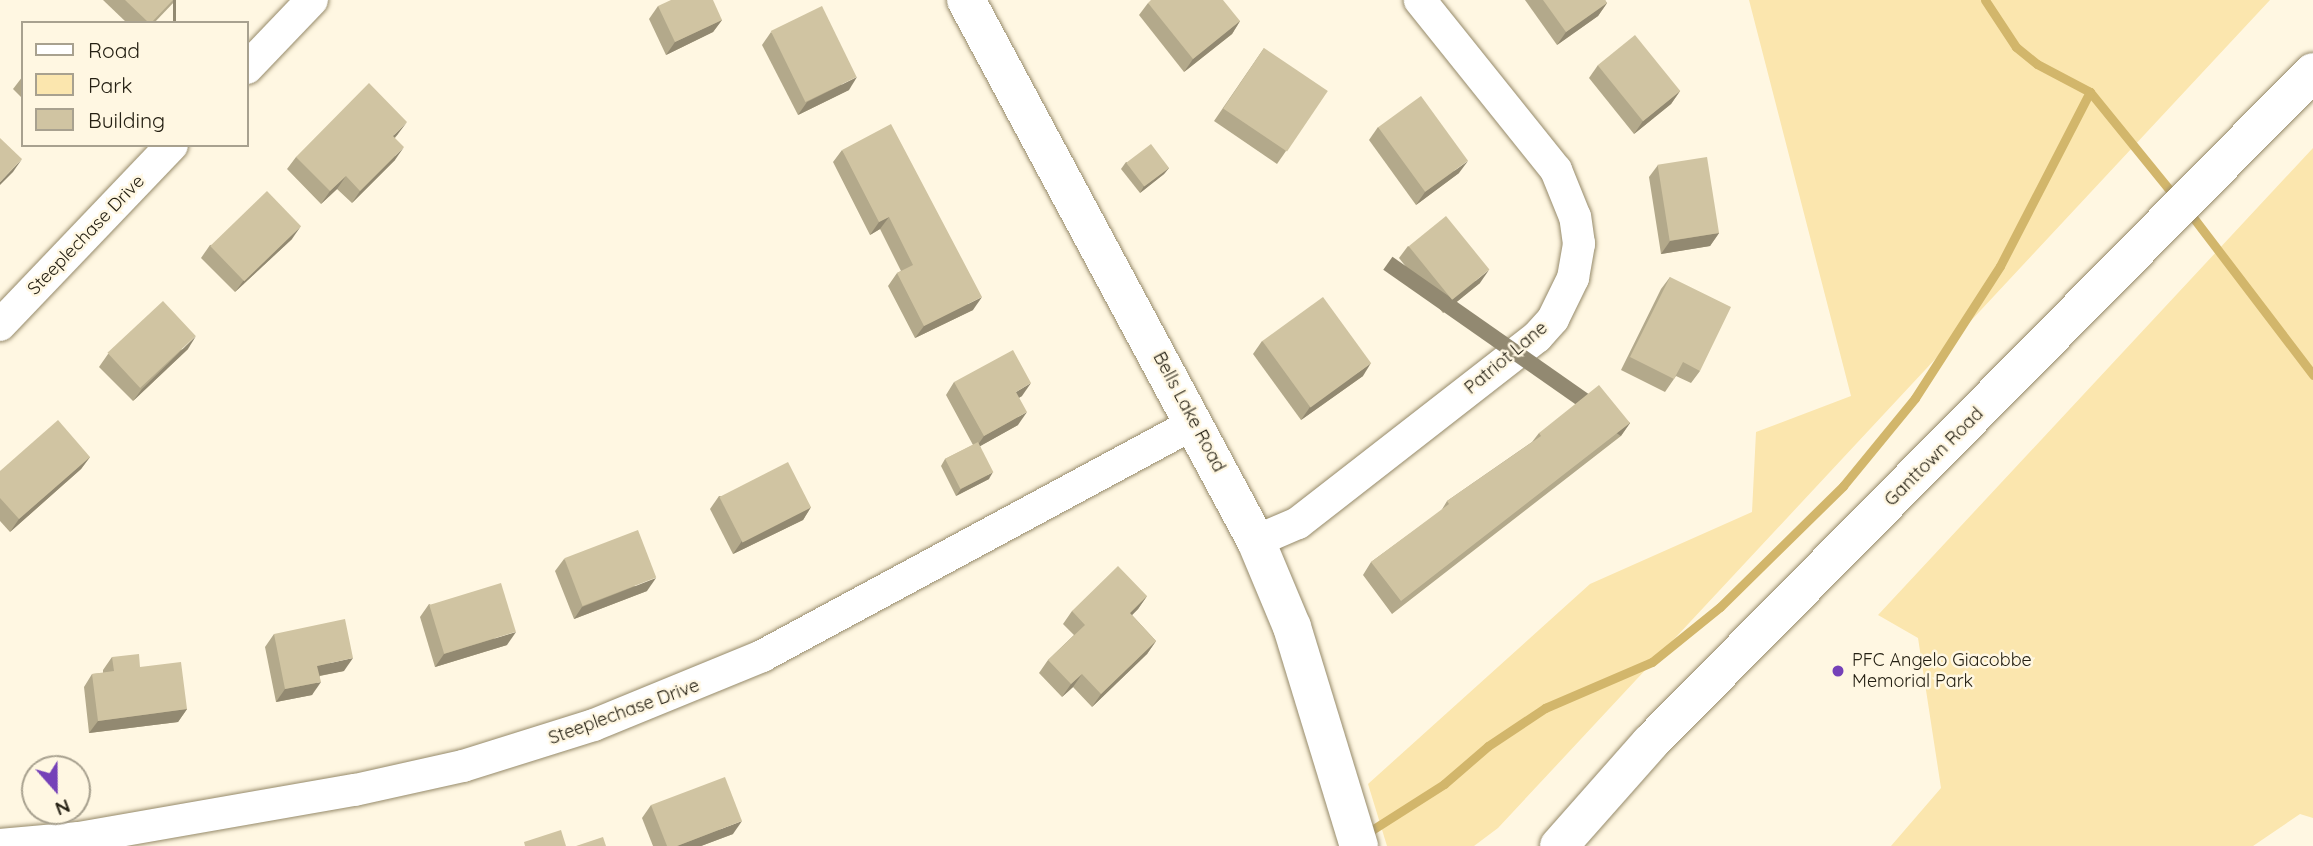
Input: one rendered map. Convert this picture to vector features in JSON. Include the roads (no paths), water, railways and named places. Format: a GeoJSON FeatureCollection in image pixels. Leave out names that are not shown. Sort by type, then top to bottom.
{"type":"FeatureCollection","features":[{"type":"Feature","properties":{"kind":"street"},"geometry":{"type":"LineString","coordinates":[[248,67],[312,0]]}},
{"type":"Feature","properties":{"kind":"street","name":"Bells Lake Road"},"geometry":{"type":"LineString","coordinates":[[966,0],[1256,541],[1292,626],[1355,832]]}},
{"type":"Feature","properties":{"kind":"street","name":"Patriot Lane"},"geometry":{"type":"LineString","coordinates":[[1256,541],[1298,523],[1537,337],[1553,319],[1573,278],[1577,230],[1556,170],[1420,0]]}},
{"type":"Feature","properties":{"kind":"street","name":"Ganttown Road"},"geometry":{"type":"LineString","coordinates":[[1559,846],[1650,743],[2183,208],[2313,72]]}},
{"type":"Feature","properties":{"kind":"street","name":"Steeplechase Drive"},"geometry":{"type":"LineString","coordinates":[[0,325],[170,147]]}},
{"type":"Feature","properties":{"kind":"street","name":"Steeplechase Drive"},"geometry":{"type":"LineString","coordinates":[[0,845],[79,838],[342,793],[463,766],[594,725],[762,656],[1194,423]]}},
{"type":"Feature","properties":{"kind":"waterway"},"geometry":{"type":"LineString","coordinates":[[1985,0],[2016,47],[2037,64],[2090,92],[2177,199]]}},
{"type":"Feature","properties":{"kind":"waterway"},"geometry":{"type":"LineString","coordinates":[[1364,835],[1444,784],[1488,746],[1545,708],[1652,662],[1720,607],[1843,486],[1915,398],[2000,266],[2090,92]]}},
{"type":"Feature","properties":{"kind":"waterway"},"geometry":{"type":"LineString","coordinates":[[2189,212],[2313,375]]}},
{"type":"Feature","properties":{"kind":"place","name":"PFC Angelo Giacobbe Memorial Park"},"geometry":{"type":"Point","coordinates":[1838,671]}}]}
